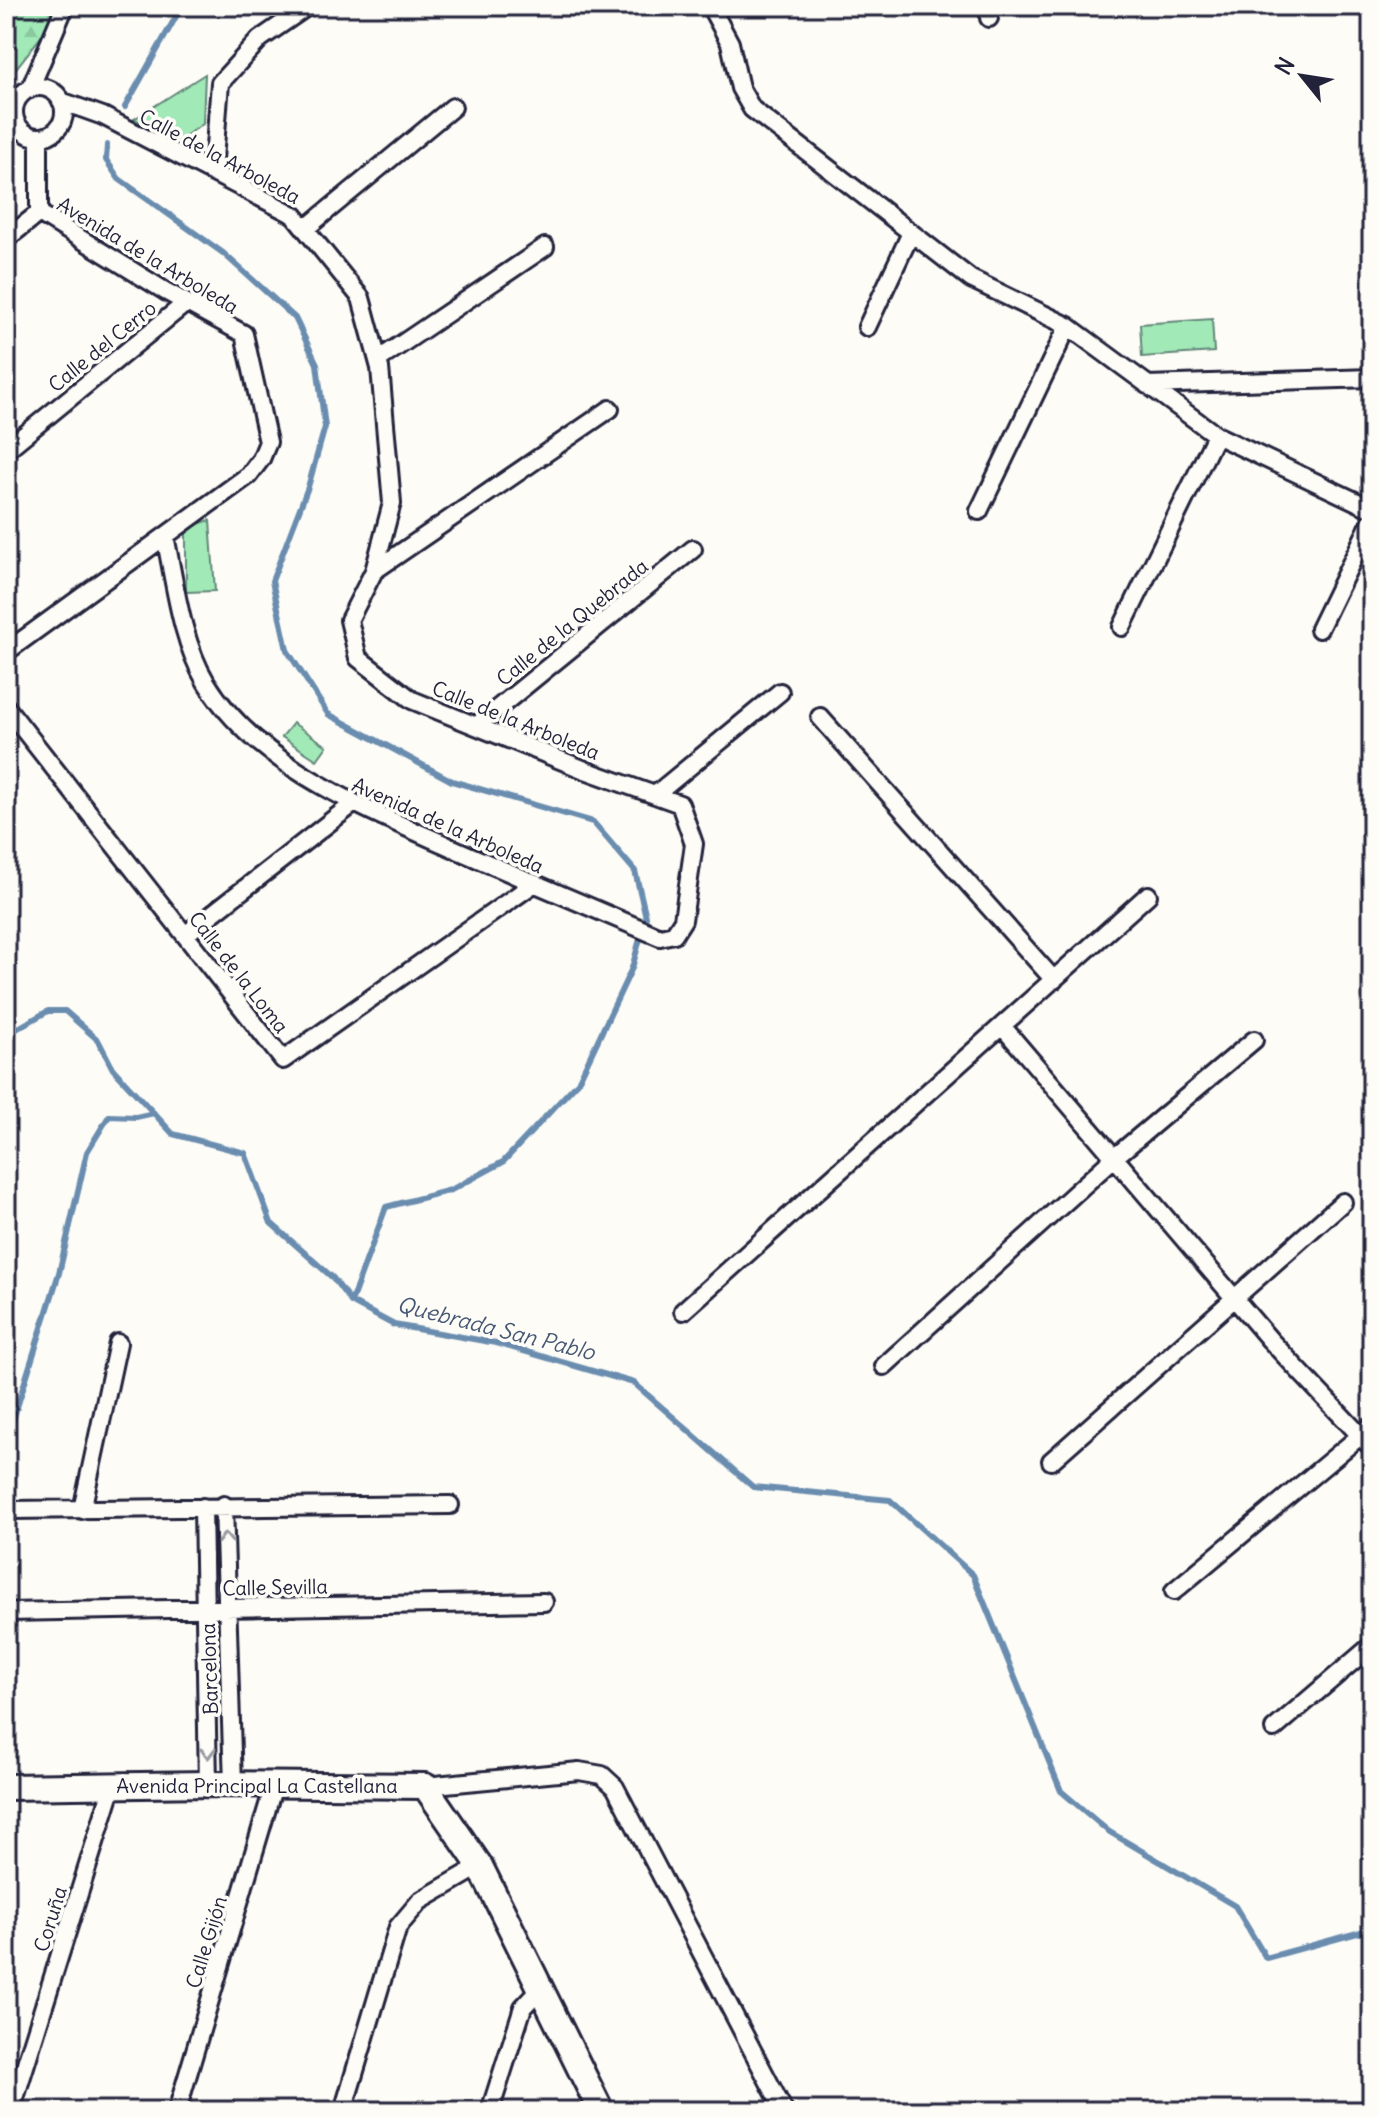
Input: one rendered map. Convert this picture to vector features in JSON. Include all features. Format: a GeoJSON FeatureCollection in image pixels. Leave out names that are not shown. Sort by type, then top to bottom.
{"type":"FeatureCollection","features":[{"type":"Feature","properties":{"kind":"street"},"geometry":{"type":"LineString","coordinates":[[30,89],[45,87],[61,101],[60,125],[39,137],[23,131],[10,112],[30,89],[65,6]]}},
{"type":"Feature","properties":{"kind":"street"},"geometry":{"type":"LineString","coordinates":[[213,172],[220,83],[260,39],[308,6]]}},
{"type":"Feature","properties":{"kind":"street"},"geometry":{"type":"LineString","coordinates":[[710,6],[730,43],[740,88],[752,109],[910,235],[971,279],[1068,326],[1216,435],[1372,509]]}},
{"type":"Feature","properties":{"kind":"street","name":"Calle de la Arboleda"},"geometry":{"type":"LineString","coordinates":[[61,101],[103,116],[294,215],[361,298],[378,360],[392,503],[374,571],[349,620],[358,658],[412,700],[680,804],[694,844],[683,920],[674,934],[660,937]]}},
{"type":"Feature","properties":{"kind":"street"},"geometry":{"type":"LineString","coordinates":[[305,229],[453,107]]}},
{"type":"Feature","properties":{"kind":"street","name":"Avenida de la Arboleda"},"geometry":{"type":"LineString","coordinates":[[39,137],[39,213],[186,303],[244,334],[268,442],[261,459],[249,475],[165,536],[184,625],[205,681],[240,727],[338,797],[532,885],[660,937]]}},
{"type":"Feature","properties":{"kind":"street"},"geometry":{"type":"LineString","coordinates":[[6,239],[39,213]]}},
{"type":"Feature","properties":{"kind":"street"},"geometry":{"type":"LineString","coordinates":[[867,327],[910,235]]}},
{"type":"Feature","properties":{"kind":"street"},"geometry":{"type":"LineString","coordinates":[[378,360],[545,247]]}},
{"type":"Feature","properties":{"kind":"street","name":"Calle del Cerro"},"geometry":{"type":"LineString","coordinates":[[6,450],[186,303]]}},
{"type":"Feature","properties":{"kind":"street"},"geometry":{"type":"LineString","coordinates":[[979,511],[1068,326]]}},
{"type":"Feature","properties":{"kind":"street"},"geometry":{"type":"LineString","coordinates":[[1147,385],[1372,378]]}},
{"type":"Feature","properties":{"kind":"street"},"geometry":{"type":"LineString","coordinates":[[374,571],[610,409]]}},
{"type":"Feature","properties":{"kind":"street"},"geometry":{"type":"LineString","coordinates":[[1122,627],[1216,435]]}},
{"type":"Feature","properties":{"kind":"street"},"geometry":{"type":"LineString","coordinates":[[1319,629],[1372,520]]}},
{"type":"Feature","properties":{"kind":"street"},"geometry":{"type":"LineString","coordinates":[[6,652],[165,536]]}},
{"type":"Feature","properties":{"kind":"street","name":"Calle de la Quebrada"},"geometry":{"type":"LineString","coordinates":[[476,726],[693,549]]}},
{"type":"Feature","properties":{"kind":"street"},"geometry":{"type":"LineString","coordinates":[[655,795],[780,692]]}},
{"type":"Feature","properties":{"kind":"street","name":"Calle de la Loma"},"geometry":{"type":"LineString","coordinates":[[6,707],[283,1060],[532,885]]}},
{"type":"Feature","properties":{"kind":"street"},"geometry":{"type":"LineString","coordinates":[[820,717],[1054,980]]}},
{"type":"Feature","properties":{"kind":"street"},"geometry":{"type":"LineString","coordinates":[[185,935],[353,804]]}},
{"type":"Feature","properties":{"kind":"street"},"geometry":{"type":"LineString","coordinates":[[683,1311],[1148,895]]}},
{"type":"Feature","properties":{"kind":"street"},"geometry":{"type":"LineString","coordinates":[[1002,1026],[1235,1298],[1368,1436],[1174,1591]]}},
{"type":"Feature","properties":{"kind":"street"},"geometry":{"type":"LineString","coordinates":[[884,1366],[1115,1157],[1254,1040]]}},
{"type":"Feature","properties":{"kind":"street"},"geometry":{"type":"LineString","coordinates":[[1051,1461],[1343,1202]]}},
{"type":"Feature","properties":{"kind":"street"},"geometry":{"type":"LineString","coordinates":[[82,1510],[118,1343]]}},
{"type":"Feature","properties":{"kind":"street"},"geometry":{"type":"LineString","coordinates":[[10,1510],[224,1505],[450,1505]]}},
{"type":"Feature","properties":{"kind":"street","name":"Barcelona"},"geometry":{"type":"LineString","coordinates":[[220,1784],[228,1608],[224,1505]]}},
{"type":"Feature","properties":{"kind":"street","name":"Barcelona"},"geometry":{"type":"LineString","coordinates":[[203,1507],[205,1609],[220,1784]]}},
{"type":"Feature","properties":{"kind":"street","name":"Calle Sevilla"},"geometry":{"type":"LineString","coordinates":[[6,1612],[544,1602]]}},
{"type":"Feature","properties":{"kind":"street"},"geometry":{"type":"LineString","coordinates":[[1274,1729],[1372,1645]]}},
{"type":"Feature","properties":{"kind":"street"},"geometry":{"type":"LineString","coordinates":[[425,1786],[579,1771],[602,1775],[609,1781],[628,1807],[784,2111]]}},
{"type":"Feature","properties":{"kind":"street","name":"Avenida Principal La Castellana"},"geometry":{"type":"LineString","coordinates":[[6,1787],[220,1784],[425,1786],[480,1866],[601,2111]]}},
{"type":"Feature","properties":{"kind":"street","name":"Coruña"},"geometry":{"type":"LineString","coordinates":[[11,2111],[113,1785]]}},
{"type":"Feature","properties":{"kind":"street","name":"Calle Gijón"},"geometry":{"type":"LineString","coordinates":[[177,2111],[274,1785]]}},
{"type":"Feature","properties":{"kind":"street"},"geometry":{"type":"LineString","coordinates":[[343,2111],[398,1927],[420,1901],[480,1866]]}},
{"type":"Feature","properties":{"kind":"street"},"geometry":{"type":"LineString","coordinates":[[490,2111],[523,2007],[541,1988]]}},
{"type":"Feature","properties":{"kind":"green space"},"geometry":{"type":"Polygon","coordinates":[[[6,6],[65,6],[6,81],[6,6]]]}},
{"type":"Feature","properties":{"kind":"green space"},"geometry":{"type":"Polygon","coordinates":[[[205,74],[203,124],[179,140],[134,119],[205,74]]]}},
{"type":"Feature","properties":{"kind":"green space"},"geometry":{"type":"Polygon","coordinates":[[[1212,319],[1214,352],[1142,357],[1140,324],[1212,319]]]}},
{"type":"Feature","properties":{"kind":"green space"},"geometry":{"type":"Polygon","coordinates":[[[210,520],[215,591],[186,592],[186,528],[210,520]]]}},
{"type":"Feature","properties":{"kind":"green space"},"geometry":{"type":"Polygon","coordinates":[[[293,723],[327,746],[317,760],[282,737],[293,723]]]}},
{"type":"Feature","properties":{"kind":"waterway"},"geometry":{"type":"LineString","coordinates":[[125,107],[182,6]]}},
{"type":"Feature","properties":{"kind":"waterway"},"geometry":{"type":"LineString","coordinates":[[107,145],[106,160],[119,179],[223,253],[295,318],[317,364],[325,427],[308,487],[272,581],[287,650],[328,714],[452,781],[593,822],[635,871],[646,917],[632,968],[578,1082],[503,1162],[451,1190],[386,1207],[351,1302]]}},
{"type":"Feature","properties":{"kind":"waterway","name":"Quebrada San Pablo"},"geometry":{"type":"LineString","coordinates":[[6,1035],[48,1011],[65,1011],[98,1040],[113,1069],[173,1134],[245,1153],[271,1223],[333,1278],[351,1302],[394,1325],[496,1343],[634,1383],[753,1487],[890,1500],[973,1575],[1061,1791],[1108,1831],[1235,1906],[1266,1958],[1372,1929]]}},
{"type":"Feature","properties":{"kind":"waterway"},"geometry":{"type":"LineString","coordinates":[[6,1442],[59,1273],[87,1152],[109,1116],[136,1117],[154,1113]]}}]}
